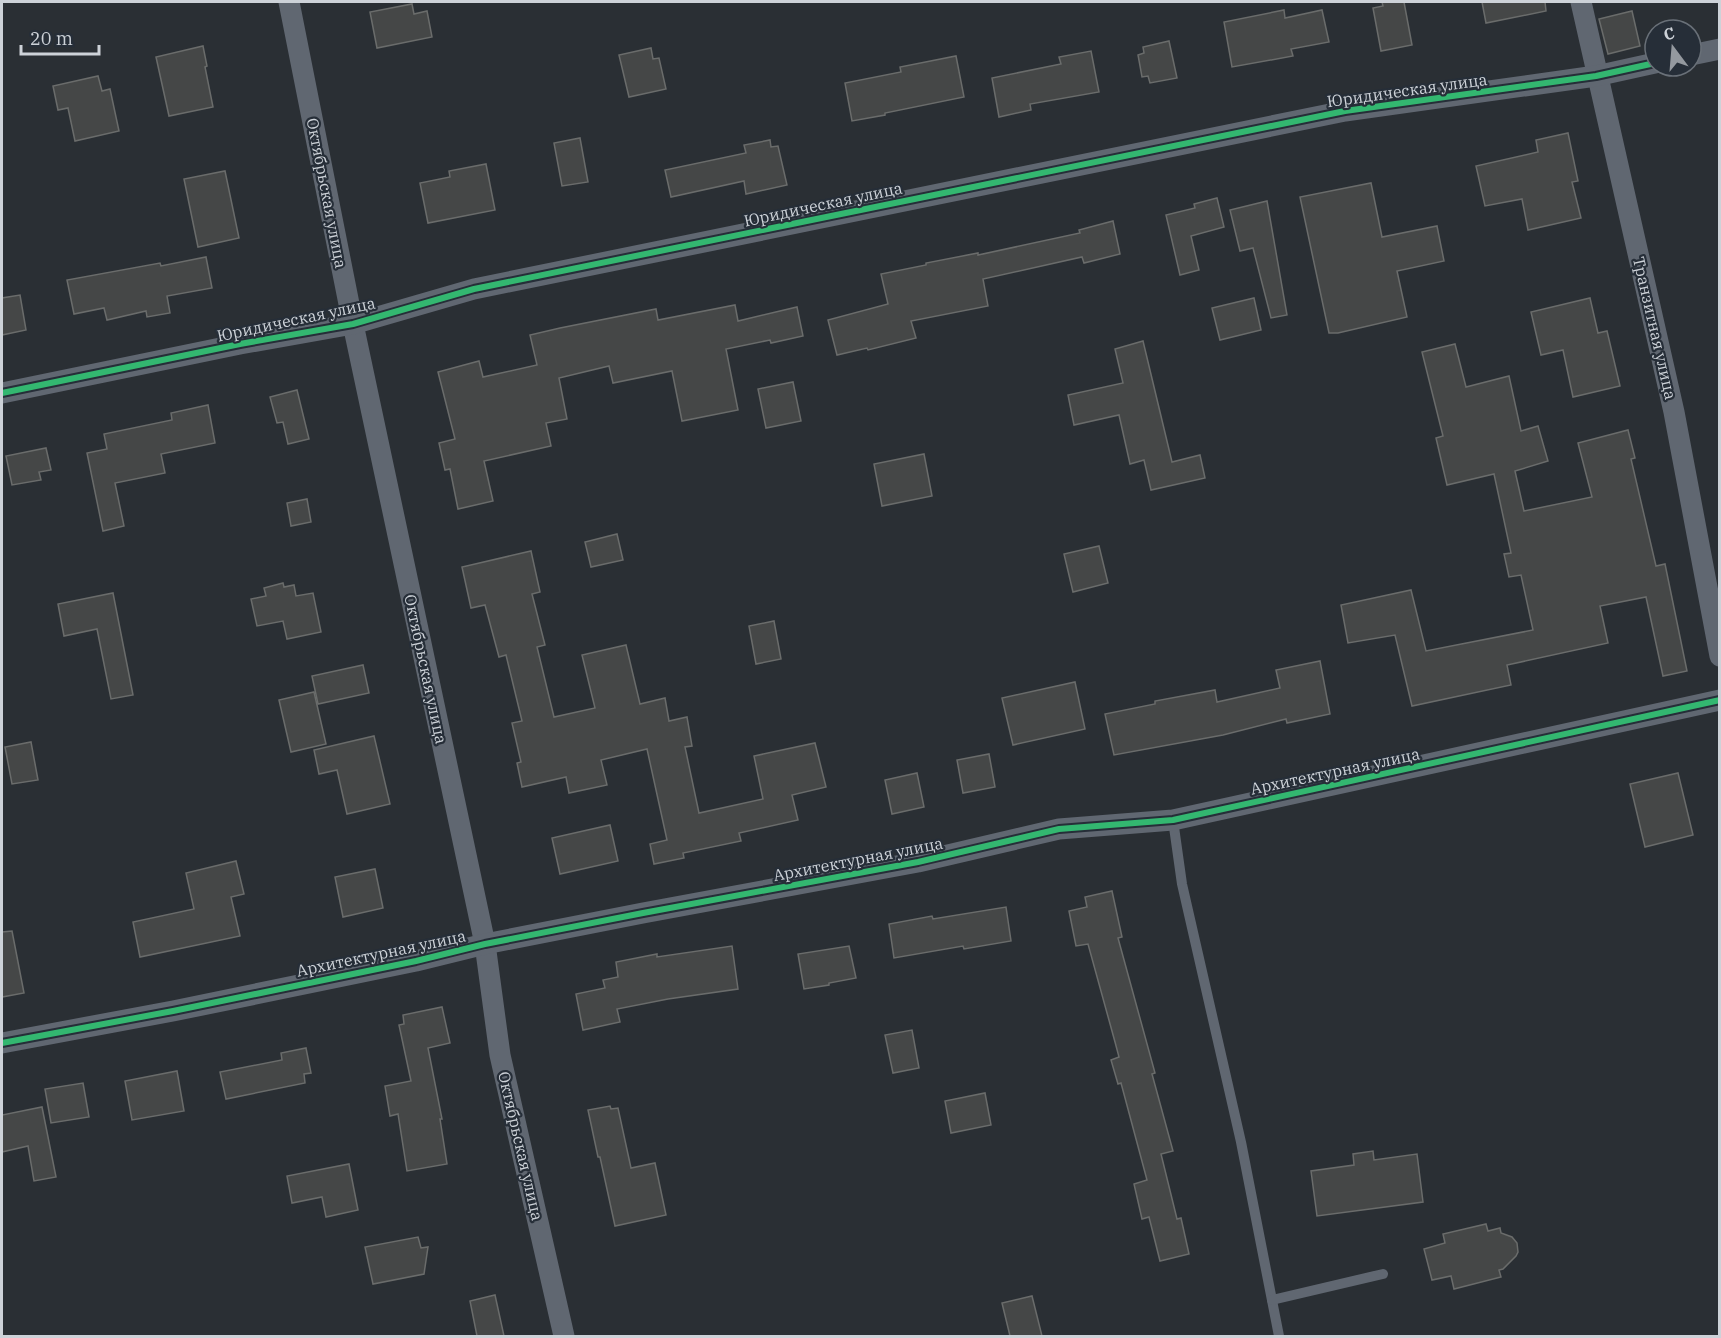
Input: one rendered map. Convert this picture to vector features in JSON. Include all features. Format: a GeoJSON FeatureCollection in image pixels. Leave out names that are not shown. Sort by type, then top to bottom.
{"type":"FeatureCollection","features":[{"type":"Feature","properties":{"kind":"street","name":"Октябрьская улица"},"geometry":{"type":"LineString","coordinates":[[289,2],[353,324],[485,944],[500,1055],[564,1336]]}},
{"type":"Feature","properties":{"kind":"street","name":"Транзитная улица"},"geometry":{"type":"LineString","coordinates":[[1581,2],[1674,412],[1719,656]]}},
{"type":"Feature","properties":{"kind":"street"},"geometry":{"type":"LineString","coordinates":[[1703,52],[1719,49]]}},
{"type":"Feature","properties":{"kind":"street","name":"Юридическая улица"},"geometry":{"type":"LineString","coordinates":[[2,393],[228,346],[353,324],[474,289],[1346,111],[1596,76],[1643,66]]}},
{"type":"Feature","properties":{"kind":"street","name":"Архитектурная улица"},"geometry":{"type":"LineString","coordinates":[[2,1043],[173,1011],[416,961],[485,944],[918,862],[1059,829],[1173,820],[1719,700]]}},
{"type":"Feature","properties":{"kind":"lane"},"geometry":{"type":"LineString","coordinates":[[1173,820],[1182,884],[1241,1142],[1279,1336]]}},
{"type":"Feature","properties":{"kind":"lane"},"geometry":{"type":"LineString","coordinates":[[1272,1300],[1383,1274]]}},
{"type":"Feature","properties":{"kind":"building"},"geometry":{"type":"Polygon","coordinates":[[[1382,2],[1404,2],[1412,45],[1381,51],[1373,8],[1383,6],[1382,2]]]}},
{"type":"Feature","properties":{"kind":"building"},"geometry":{"type":"Polygon","coordinates":[[[1482,2],[1545,2],[1546,11],[1486,23],[1482,2]]]}},
{"type":"Feature","properties":{"kind":"building"},"geometry":{"type":"Polygon","coordinates":[[[412,4],[414,14],[427,11],[432,37],[377,48],[370,12],[412,4]]]}},
{"type":"Feature","properties":{"kind":"building"},"geometry":{"type":"Polygon","coordinates":[[[1284,10],[1285,18],[1322,10],[1329,42],[1291,49],[1293,56],[1232,67],[1224,22],[1284,10]]]}},
{"type":"Feature","properties":{"kind":"building"},"geometry":{"type":"Polygon","coordinates":[[[1632,11],[1640,46],[1608,54],[1599,19],[1632,11]]]}},
{"type":"Feature","properties":{"kind":"building"},"geometry":{"type":"Polygon","coordinates":[[[1169,41],[1177,78],[1150,83],[1148,76],[1142,77],[1138,55],[1144,53],[1143,47],[1169,41]]]}},
{"type":"Feature","properties":{"kind":"building"},"geometry":{"type":"Polygon","coordinates":[[[203,46],[213,107],[169,116],[156,57],[203,46]]]}},
{"type":"Feature","properties":{"kind":"building"},"geometry":{"type":"Polygon","coordinates":[[[651,48],[653,59],[659,58],[666,89],[629,97],[619,55],[651,48]]]}},
{"type":"Feature","properties":{"kind":"building"},"geometry":{"type":"Polygon","coordinates":[[[1091,51],[1099,92],[1030,104],[1031,110],[999,117],[992,78],[1061,64],[1059,57],[1091,51]]]}},
{"type":"Feature","properties":{"kind":"building"},"geometry":{"type":"Polygon","coordinates":[[[956,56],[964,97],[852,121],[845,83],[901,72],[900,67],[956,56]]]}},
{"type":"Feature","properties":{"kind":"building"},"geometry":{"type":"Polygon","coordinates":[[[98,76],[102,91],[110,89],[119,131],[75,141],[68,108],[58,110],[53,86],[98,76]]]}},
{"type":"Feature","properties":{"kind":"building"},"geometry":{"type":"Polygon","coordinates":[[[1568,133],[1578,181],[1572,182],[1581,218],[1528,230],[1522,199],[1485,206],[1476,166],[1538,152],[1536,140],[1568,133]]]}},
{"type":"Feature","properties":{"kind":"building"},"geometry":{"type":"Polygon","coordinates":[[[580,138],[588,182],[562,186],[554,143],[580,138]]]}},
{"type":"Feature","properties":{"kind":"building"},"geometry":{"type":"Polygon","coordinates":[[[770,140],[771,147],[778,146],[787,185],[746,194],[744,181],[671,197],[665,170],[746,153],[744,145],[770,140]]]}},
{"type":"Feature","properties":{"kind":"building"},"geometry":{"type":"Polygon","coordinates":[[[486,164],[495,210],[428,223],[420,183],[450,177],[449,171],[486,164]]]}},
{"type":"Feature","properties":{"kind":"building"},"geometry":{"type":"Polygon","coordinates":[[[225,171],[239,238],[198,247],[184,179],[225,171]]]}},
{"type":"Feature","properties":{"kind":"building"},"geometry":{"type":"Polygon","coordinates":[[[1371,183],[1382,237],[1437,226],[1444,261],[1397,271],[1407,317],[1338,333],[1329,333],[1300,197],[1371,183]]]}},
{"type":"Feature","properties":{"kind":"building"},"geometry":{"type":"Polygon","coordinates":[[[1217,198],[1224,227],[1191,236],[1199,270],[1180,275],[1166,215],[1195,208],[1194,204],[1217,198]]]}},
{"type":"Feature","properties":{"kind":"building"},"geometry":{"type":"Polygon","coordinates":[[[1267,201],[1287,315],[1271,318],[1253,248],[1240,251],[1230,210],[1267,201]]]}},
{"type":"Feature","properties":{"kind":"building"},"geometry":{"type":"Polygon","coordinates":[[[1113,221],[1120,254],[1084,263],[1082,257],[983,279],[988,306],[911,321],[916,338],[837,355],[828,320],[888,304],[881,274],[1080,233],[1079,230],[1113,221]]]}},
{"type":"Feature","properties":{"kind":"building"},"geometry":{"type":"Polygon","coordinates":[[[206,257],[212,288],[167,296],[170,313],[147,317],[146,311],[107,320],[104,308],[74,314],[67,280],[206,257]]]}},
{"type":"Feature","properties":{"kind":"building"},"geometry":{"type":"Polygon","coordinates":[[[20,295],[26,330],[2,335],[2,298],[20,295]]]}},
{"type":"Feature","properties":{"kind":"building"},"geometry":{"type":"Polygon","coordinates":[[[1254,298],[1261,330],[1220,340],[1212,308],[1254,298]]]}},
{"type":"Feature","properties":{"kind":"building"},"geometry":{"type":"Polygon","coordinates":[[[1590,298],[1598,333],[1607,331],[1620,386],[1573,397],[1563,350],[1541,355],[1531,312],[1590,298]]]}},
{"type":"Feature","properties":{"kind":"building"},"geometry":{"type":"Polygon","coordinates":[[[735,305],[738,321],[797,307],[803,336],[726,349],[738,410],[682,421],[672,371],[613,383],[609,366],[559,378],[567,419],[546,423],[551,446],[484,461],[493,501],[458,509],[450,469],[445,470],[439,443],[455,439],[438,372],[479,361],[483,377],[537,365],[530,335],[560,328],[656,309],[658,320],[735,305]]]}},
{"type":"Feature","properties":{"kind":"building"},"geometry":{"type":"Polygon","coordinates":[[[1143,341],[1172,462],[1200,455],[1205,478],[1151,490],[1144,460],[1130,464],[1119,415],[1074,425],[1068,395],[1123,383],[1115,349],[1143,341]]]}},
{"type":"Feature","properties":{"kind":"building"},"geometry":{"type":"Polygon","coordinates":[[[1455,344],[1466,387],[1509,376],[1521,431],[1538,426],[1548,461],[1515,471],[1524,511],[1592,497],[1578,443],[1628,430],[1635,458],[1631,459],[1656,566],[1665,564],[1687,671],[1663,676],[1646,597],[1600,606],[1608,643],[1507,665],[1511,685],[1412,706],[1395,635],[1348,643],[1341,605],[1411,590],[1426,651],[1533,630],[1521,575],[1509,577],[1504,554],[1511,553],[1494,474],[1447,485],[1436,438],[1443,436],[1422,352],[1455,344]]]}},
{"type":"Feature","properties":{"kind":"building"},"geometry":{"type":"Polygon","coordinates":[[[793,382],[801,421],[766,428],[758,389],[793,382]]]}},
{"type":"Feature","properties":{"kind":"building"},"geometry":{"type":"Polygon","coordinates":[[[297,390],[309,439],[288,444],[283,422],[277,423],[270,397],[297,390]]]}},
{"type":"Feature","properties":{"kind":"building"},"geometry":{"type":"Polygon","coordinates":[[[208,405],[215,443],[161,454],[165,473],[115,483],[124,526],[103,531],[87,453],[107,449],[104,434],[172,420],[171,413],[208,405]]]}},
{"type":"Feature","properties":{"kind":"building"},"geometry":{"type":"Polygon","coordinates":[[[46,448],[51,470],[39,472],[41,480],[12,485],[6,456],[46,448]]]}},
{"type":"Feature","properties":{"kind":"building"},"geometry":{"type":"Polygon","coordinates":[[[924,454],[932,496],[882,506],[874,464],[924,454]]]}},
{"type":"Feature","properties":{"kind":"building"},"geometry":{"type":"Polygon","coordinates":[[[307,499],[311,522],[291,526],[287,503],[307,499]]]}},
{"type":"Feature","properties":{"kind":"building"},"geometry":{"type":"Polygon","coordinates":[[[617,534],[623,560],[591,567],[585,542],[617,534]]]}},
{"type":"Feature","properties":{"kind":"building"},"geometry":{"type":"Polygon","coordinates":[[[1099,546],[1108,583],[1073,592],[1064,554],[1099,546]]]}},
{"type":"Feature","properties":{"kind":"building"},"geometry":{"type":"Polygon","coordinates":[[[531,551],[540,592],[532,594],[545,645],[537,647],[554,717],[595,708],[582,655],[626,645],[640,704],[665,698],[669,721],[687,717],[692,746],[685,747],[699,813],[763,799],[754,756],[815,743],[826,787],[792,795],[798,820],[739,833],[741,841],[683,853],[684,858],[654,864],[650,844],[667,840],[647,749],[601,760],[607,785],[569,793],[566,777],[522,787],[517,763],[521,762],[512,723],[522,721],[506,655],[499,657],[485,605],[471,608],[462,567],[531,551]]]}},
{"type":"Feature","properties":{"kind":"building"},"geometry":{"type":"Polygon","coordinates":[[[283,583],[284,587],[294,585],[296,596],[313,593],[321,632],[287,639],[283,621],[257,626],[251,599],[266,596],[264,588],[283,583]]]}},
{"type":"Feature","properties":{"kind":"building"},"geometry":{"type":"Polygon","coordinates":[[[113,593],[133,695],[111,699],[97,629],[64,636],[58,604],[113,593]]]}},
{"type":"Feature","properties":{"kind":"building"},"geometry":{"type":"Polygon","coordinates":[[[774,621],[781,659],[756,664],[749,626],[774,621]]]}},
{"type":"Feature","properties":{"kind":"building"},"geometry":{"type":"Polygon","coordinates":[[[1320,661],[1330,714],[1287,723],[1286,719],[1223,735],[1114,755],[1105,714],[1155,704],[1155,701],[1215,690],[1217,702],[1280,688],[1276,670],[1320,661]]]}},
{"type":"Feature","properties":{"kind":"building"},"geometry":{"type":"Polygon","coordinates":[[[363,665],[369,693],[318,704],[312,676],[363,665]]]}},
{"type":"Feature","properties":{"kind":"building"},"geometry":{"type":"Polygon","coordinates":[[[1075,682],[1085,729],[1013,745],[1002,698],[1075,682]]]}},
{"type":"Feature","properties":{"kind":"building"},"geometry":{"type":"Polygon","coordinates":[[[314,692],[326,744],[291,752],[279,700],[314,692]]]}},
{"type":"Feature","properties":{"kind":"building"},"geometry":{"type":"Polygon","coordinates":[[[374,736],[390,804],[347,814],[337,770],[319,774],[314,750],[374,736]]]}},
{"type":"Feature","properties":{"kind":"building"},"geometry":{"type":"Polygon","coordinates":[[[31,742],[38,780],[12,784],[5,747],[31,742]]]}},
{"type":"Feature","properties":{"kind":"building"},"geometry":{"type":"Polygon","coordinates":[[[989,754],[995,787],[963,793],[957,760],[989,754]]]}},
{"type":"Feature","properties":{"kind":"building"},"geometry":{"type":"Polygon","coordinates":[[[917,773],[924,807],[892,814],[885,780],[917,773]]]}},
{"type":"Feature","properties":{"kind":"building"},"geometry":{"type":"Polygon","coordinates":[[[1678,773],[1693,835],[1645,847],[1630,784],[1678,773]]]}},
{"type":"Feature","properties":{"kind":"building"},"geometry":{"type":"Polygon","coordinates":[[[610,825],[618,861],[560,874],[552,838],[610,825]]]}},
{"type":"Feature","properties":{"kind":"building"},"geometry":{"type":"Polygon","coordinates":[[[236,861],[244,894],[231,897],[240,936],[140,957],[133,922],[194,909],[186,873],[236,861]]]}},
{"type":"Feature","properties":{"kind":"building"},"geometry":{"type":"Polygon","coordinates":[[[375,869],[383,908],[343,917],[335,877],[375,869]]]}},
{"type":"Feature","properties":{"kind":"building"},"geometry":{"type":"Polygon","coordinates":[[[1112,891],[1122,937],[1118,938],[1155,1073],[1152,1074],[1173,1151],[1161,1154],[1177,1219],[1181,1218],[1189,1254],[1160,1261],[1149,1217],[1142,1219],[1134,1184],[1147,1180],[1121,1083],[1118,1084],[1111,1060],[1119,1057],[1088,944],[1076,946],[1069,911],[1087,907],[1085,897],[1112,891]]]}},
{"type":"Feature","properties":{"kind":"building"},"geometry":{"type":"Polygon","coordinates":[[[1006,907],[1011,941],[964,949],[963,946],[894,958],[889,924],[1006,907]]]}},
{"type":"Feature","properties":{"kind":"building"},"geometry":{"type":"Polygon","coordinates":[[[12,931],[24,993],[2,997],[2,932],[12,931]]]}},
{"type":"Feature","properties":{"kind":"building"},"geometry":{"type":"Polygon","coordinates":[[[732,946],[738,989],[617,1009],[620,1022],[583,1030],[576,994],[605,988],[603,980],[618,977],[616,962],[657,954],[657,957],[732,946]]]}},
{"type":"Feature","properties":{"kind":"building"},"geometry":{"type":"Polygon","coordinates":[[[849,946],[856,978],[804,989],[798,954],[849,946]]]}},
{"type":"Feature","properties":{"kind":"building"},"geometry":{"type":"Polygon","coordinates":[[[442,1007],[450,1043],[428,1048],[442,1119],[440,1119],[447,1164],[407,1171],[398,1114],[390,1116],[385,1086],[411,1081],[399,1025],[404,1024],[403,1015],[442,1007]]]}},
{"type":"Feature","properties":{"kind":"building"},"geometry":{"type":"Polygon","coordinates":[[[912,1030],[919,1068],[893,1073],[885,1035],[912,1030]]]}},
{"type":"Feature","properties":{"kind":"building"},"geometry":{"type":"Polygon","coordinates":[[[306,1048],[311,1073],[304,1074],[305,1083],[226,1099],[220,1072],[282,1060],[281,1053],[306,1048]]]}},
{"type":"Feature","properties":{"kind":"building"},"geometry":{"type":"Polygon","coordinates":[[[177,1071],[184,1111],[132,1120],[125,1081],[177,1071]]]}},
{"type":"Feature","properties":{"kind":"building"},"geometry":{"type":"Polygon","coordinates":[[[83,1083],[89,1117],[51,1123],[45,1089],[83,1083]]]}},
{"type":"Feature","properties":{"kind":"building"},"geometry":{"type":"Polygon","coordinates":[[[985,1093],[991,1125],[951,1133],[945,1101],[985,1093]]]}},
{"type":"Feature","properties":{"kind":"building"},"geometry":{"type":"Polygon","coordinates":[[[610,1106],[611,1109],[618,1108],[631,1168],[655,1163],[666,1215],[615,1226],[588,1110],[610,1106]]]}},
{"type":"Feature","properties":{"kind":"building"},"geometry":{"type":"Polygon","coordinates":[[[42,1107],[56,1177],[34,1181],[28,1146],[2,1152],[2,1115],[42,1107]]]}},
{"type":"Feature","properties":{"kind":"building"},"geometry":{"type":"Polygon","coordinates":[[[1373,1151],[1374,1160],[1417,1154],[1423,1202],[1317,1216],[1311,1171],[1354,1165],[1353,1154],[1373,1151]]]}},
{"type":"Feature","properties":{"kind":"building"},"geometry":{"type":"Polygon","coordinates":[[[349,1164],[358,1210],[326,1217],[322,1197],[292,1203],[287,1176],[349,1164]]]}},
{"type":"Feature","properties":{"kind":"building"},"geometry":{"type":"Polygon","coordinates":[[[1486,1224],[1488,1231],[1500,1228],[1501,1233],[1512,1237],[1517,1243],[1516,1256],[1499,1270],[1501,1277],[1454,1289],[1451,1276],[1432,1280],[1424,1249],[1445,1243],[1443,1234],[1486,1224]]]}},
{"type":"Feature","properties":{"kind":"building"},"geometry":{"type":"Polygon","coordinates":[[[418,1237],[421,1248],[428,1247],[424,1274],[373,1284],[365,1247],[418,1237]]]}},
{"type":"Feature","properties":{"kind":"building"},"geometry":{"type":"Polygon","coordinates":[[[495,1295],[504,1336],[477,1336],[470,1301],[495,1295]]]}},
{"type":"Feature","properties":{"kind":"building"},"geometry":{"type":"Polygon","coordinates":[[[1032,1296],[1042,1336],[1010,1336],[1002,1303],[1032,1296]]]}},
{"type":"Feature","properties":{"kind":"cycle path"},"geometry":{"type":"LineString","coordinates":[[2,393],[240,344],[353,324],[474,289],[1345,111],[1596,76],[1643,66]]}},
{"type":"Feature","properties":{"kind":"cycle path"},"geometry":{"type":"LineString","coordinates":[[2,1043],[173,1011],[416,961],[485,944],[918,862],[1059,829],[1173,820],[1720,700]]}}]}
